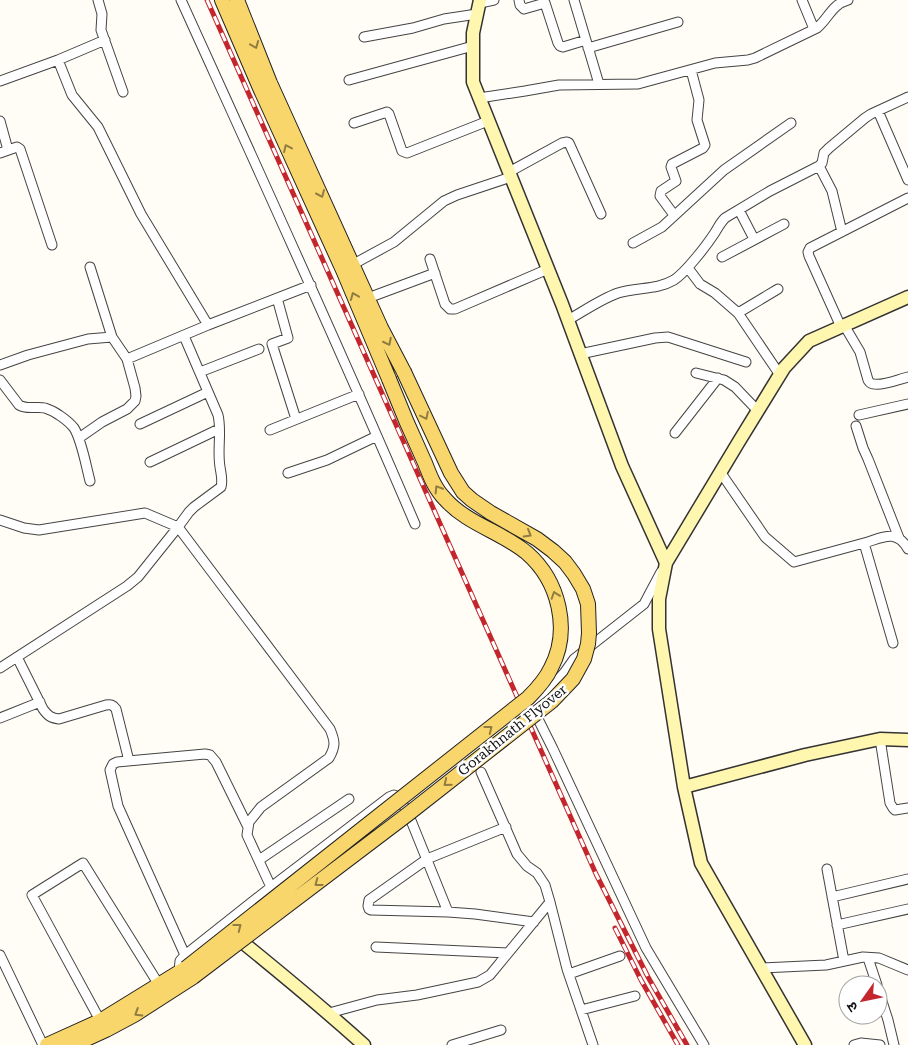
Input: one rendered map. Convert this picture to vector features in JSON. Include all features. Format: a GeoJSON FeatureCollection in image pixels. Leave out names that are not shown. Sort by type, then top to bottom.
{"type":"FeatureCollection","features":[{"type":"Feature","properties":{"kind":"main road"},"geometry":{"type":"LineString","coordinates":[[222,0],[260,88],[348,267]]}},
{"type":"Feature","properties":{"kind":"main road"},"geometry":{"type":"LineString","coordinates":[[238,0],[270,83],[348,267]]}},
{"type":"Feature","properties":{"kind":"main road","name":"Gorakhnath Flyover"},"geometry":{"type":"LineString","coordinates":[[186,968],[408,814],[552,701],[573,679],[584,659],[588,644],[588,604],[583,589],[574,574],[554,550],[491,513],[463,492],[451,473],[368,298],[348,267]]}},
{"type":"Feature","properties":{"kind":"main road","name":"Gorakhnath Flyover"},"geometry":{"type":"LineString","coordinates":[[186,968],[528,698],[546,677],[556,656],[561,630],[560,612],[557,598],[550,582],[541,568],[527,553],[510,541],[461,514],[443,498],[412,435],[379,358],[348,267]]}},
{"type":"Feature","properties":{"kind":"main road"},"geometry":{"type":"LineString","coordinates":[[47,1045],[103,1026],[162,990],[186,968]]}},
{"type":"Feature","properties":{"kind":"main road"},"geometry":{"type":"LineString","coordinates":[[74,1045],[91,1041],[103,1026]]}},
{"type":"Feature","properties":{"kind":"street"},"geometry":{"type":"LineString","coordinates":[[98,0],[102,14],[101,30],[124,92]]}},
{"type":"Feature","properties":{"kind":"street"},"geometry":{"type":"LineString","coordinates":[[181,0],[311,285],[415,524]]}},
{"type":"Feature","properties":{"kind":"street"},"geometry":{"type":"LineString","coordinates":[[364,37],[413,28],[444,19],[494,0]]}},
{"type":"Feature","properties":{"kind":"street"},"geometry":{"type":"LineString","coordinates":[[519,0],[520,5],[524,9],[545,3],[560,46],[563,47],[587,44],[678,22]]}},
{"type":"Feature","properties":{"kind":"street"},"geometry":{"type":"LineString","coordinates":[[574,0],[599,84]]}},
{"type":"Feature","properties":{"kind":"street"},"geometry":{"type":"LineString","coordinates":[[802,0],[814,29]]}},
{"type":"Feature","properties":{"kind":"street"},"geometry":{"type":"LineString","coordinates":[[479,98],[559,85],[638,84],[715,64],[748,60],[814,29],[822,24],[836,5],[848,0]]}},
{"type":"Feature","properties":{"kind":"street"},"geometry":{"type":"LineString","coordinates":[[479,6],[473,33],[472,82],[568,320],[622,466],[666,563],[659,599],[659,629],[684,787],[701,863],[806,1045]]}},
{"type":"Feature","properties":{"kind":"street"},"geometry":{"type":"LineString","coordinates":[[0,81],[58,60],[104,40]]}},
{"type":"Feature","properties":{"kind":"street"},"geometry":{"type":"LineString","coordinates":[[349,80],[473,46]]}},
{"type":"Feature","properties":{"kind":"street"},"geometry":{"type":"LineString","coordinates":[[58,60],[72,95],[98,127],[141,214],[208,325]]}},
{"type":"Feature","properties":{"kind":"street"},"geometry":{"type":"LineString","coordinates":[[674,215],[660,196],[661,191],[676,181],[671,167],[672,164],[703,148],[705,145],[697,117],[699,100],[691,70]]}},
{"type":"Feature","properties":{"kind":"street"},"geometry":{"type":"LineString","coordinates":[[568,320],[615,294],[662,285],[674,280],[688,268],[725,218],[770,190],[819,166],[822,163],[824,153],[865,118],[908,97]]}},
{"type":"Feature","properties":{"kind":"street"},"geometry":{"type":"LineString","coordinates":[[878,111],[908,178]]}},
{"type":"Feature","properties":{"kind":"street"},"geometry":{"type":"LineString","coordinates":[[354,123],[387,112],[402,151],[407,153],[488,121]]}},
{"type":"Feature","properties":{"kind":"street"},"geometry":{"type":"LineString","coordinates":[[0,121],[4,152],[17,147],[20,149],[52,245]]}},
{"type":"Feature","properties":{"kind":"street"},"geometry":{"type":"LineString","coordinates":[[633,242],[662,227],[724,170],[791,123]]}},
{"type":"Feature","properties":{"kind":"street"},"geometry":{"type":"LineString","coordinates":[[348,267],[394,242],[444,201],[510,174],[562,143],[569,143],[601,214]]}},
{"type":"Feature","properties":{"kind":"street"},"geometry":{"type":"LineString","coordinates":[[819,166],[832,192],[842,232]]}},
{"type":"Feature","properties":{"kind":"street"},"geometry":{"type":"LineString","coordinates":[[908,198],[810,248],[808,252],[843,326],[860,352],[870,383],[879,384],[908,377]]}},
{"type":"Feature","properties":{"kind":"street"},"geometry":{"type":"LineString","coordinates":[[739,210],[754,239]]}},
{"type":"Feature","properties":{"kind":"street"},"geometry":{"type":"LineString","coordinates":[[722,256],[784,224]]}},
{"type":"Feature","properties":{"kind":"street"},"geometry":{"type":"LineString","coordinates":[[430,259],[445,304],[450,309],[455,309],[548,270]]}},
{"type":"Feature","properties":{"kind":"street"},"geometry":{"type":"LineString","coordinates":[[79,438],[102,422],[127,409],[135,401],[136,396],[136,388],[127,359],[112,337],[90,267]]}},
{"type":"Feature","properties":{"kind":"street"},"geometry":{"type":"LineString","coordinates":[[688,268],[700,284],[715,293],[738,313],[780,375]]}},
{"type":"Feature","properties":{"kind":"street"},"geometry":{"type":"LineString","coordinates":[[368,298],[434,273]]}},
{"type":"Feature","properties":{"kind":"street"},"geometry":{"type":"LineString","coordinates":[[127,359],[311,285]]}},
{"type":"Feature","properties":{"kind":"street"},"geometry":{"type":"LineString","coordinates":[[738,313],[778,290]]}},
{"type":"Feature","properties":{"kind":"street"},"geometry":{"type":"LineString","coordinates":[[704,1045],[646,948],[534,711],[534,706],[574,659],[644,604],[666,563],[784,368],[810,341],[908,297]]}},
{"type":"Feature","properties":{"kind":"street"},"geometry":{"type":"LineString","coordinates":[[277,298],[288,338],[272,344],[296,420]]}},
{"type":"Feature","properties":{"kind":"street"},"geometry":{"type":"LineString","coordinates":[[0,668],[132,582],[194,507],[221,486],[218,415],[184,336]]}},
{"type":"Feature","properties":{"kind":"street"},"geometry":{"type":"LineString","coordinates":[[0,365],[28,355],[88,339],[112,337]]}},
{"type":"Feature","properties":{"kind":"street"},"geometry":{"type":"LineString","coordinates":[[580,354],[668,337],[746,362]]}},
{"type":"Feature","properties":{"kind":"street"},"geometry":{"type":"LineString","coordinates":[[200,372],[259,349]]}},
{"type":"Feature","properties":{"kind":"street"},"geometry":{"type":"LineString","coordinates":[[696,373],[718,378],[735,387],[758,410]]}},
{"type":"Feature","properties":{"kind":"street"},"geometry":{"type":"LineString","coordinates":[[675,433],[718,378]]}},
{"type":"Feature","properties":{"kind":"street"},"geometry":{"type":"LineString","coordinates":[[0,380],[22,407],[38,407],[53,411],[74,428],[79,438],[90,481]]}},
{"type":"Feature","properties":{"kind":"street"},"geometry":{"type":"LineString","coordinates":[[140,424],[208,392]]}},
{"type":"Feature","properties":{"kind":"street"},"geometry":{"type":"LineString","coordinates":[[270,430],[359,394]]}},
{"type":"Feature","properties":{"kind":"street"},"geometry":{"type":"LineString","coordinates":[[859,415],[908,404]]}},
{"type":"Feature","properties":{"kind":"street"},"geometry":{"type":"LineString","coordinates":[[856,426],[899,538],[907,546]]}},
{"type":"Feature","properties":{"kind":"street"},"geometry":{"type":"LineString","coordinates":[[150,462],[219,429]]}},
{"type":"Feature","properties":{"kind":"street"},"geometry":{"type":"LineString","coordinates":[[288,473],[327,460],[378,436]]}},
{"type":"Feature","properties":{"kind":"street"},"geometry":{"type":"LineString","coordinates":[[721,473],[765,537],[794,562],[888,536],[899,538]]}},
{"type":"Feature","properties":{"kind":"street"},"geometry":{"type":"LineString","coordinates":[[0,520],[24,528],[39,530],[146,513],[178,527],[330,729],[334,740],[334,750],[329,758],[261,807],[248,822],[247,835],[271,887]]}},
{"type":"Feature","properties":{"kind":"street"},"geometry":{"type":"LineString","coordinates":[[864,543],[892,643]]}},
{"type":"Feature","properties":{"kind":"street"},"geometry":{"type":"LineString","coordinates":[[17,657],[40,702],[47,714],[52,718],[59,719],[110,704],[114,706],[129,761]]}},
{"type":"Feature","properties":{"kind":"street"},"geometry":{"type":"LineString","coordinates":[[0,718],[40,702]]}},
{"type":"Feature","properties":{"kind":"street"},"geometry":{"type":"LineString","coordinates":[[684,787],[805,755],[880,739],[908,740]]}},
{"type":"Feature","properties":{"kind":"street"},"geometry":{"type":"LineString","coordinates":[[880,739],[890,803],[896,810],[908,808]]}},
{"type":"Feature","properties":{"kind":"street"},"geometry":{"type":"LineString","coordinates":[[186,968],[118,806],[110,774],[111,766],[118,762],[210,755],[216,762],[248,827]]}},
{"type":"Feature","properties":{"kind":"street"},"geometry":{"type":"LineString","coordinates":[[481,772],[517,854],[527,866],[542,878],[569,974],[593,1045]]}},
{"type":"Feature","properties":{"kind":"street"},"geometry":{"type":"LineString","coordinates":[[364,1045],[287,977],[241,941],[235,943],[191,974],[184,975],[186,968],[271,887],[394,795],[398,797],[410,818],[448,912]]}},
{"type":"Feature","properties":{"kind":"street"},"geometry":{"type":"LineString","coordinates":[[259,860],[349,799]]}},
{"type":"Feature","properties":{"kind":"street"},"geometry":{"type":"LineString","coordinates":[[506,827],[427,859],[369,900],[368,906],[371,910],[448,912],[534,922]]}},
{"type":"Feature","properties":{"kind":"street"},"geometry":{"type":"LineString","coordinates":[[103,1026],[32,895],[83,863],[162,990]]}},
{"type":"Feature","properties":{"kind":"street"},"geometry":{"type":"LineString","coordinates":[[826,869],[844,961]]}},
{"type":"Feature","properties":{"kind":"street"},"geometry":{"type":"LineString","coordinates":[[832,897],[908,879]]}},
{"type":"Feature","properties":{"kind":"street"},"geometry":{"type":"LineString","coordinates":[[329,1013],[377,1000],[417,995],[478,982],[490,976],[550,902]]}},
{"type":"Feature","properties":{"kind":"street"},"geometry":{"type":"LineString","coordinates":[[837,925],[908,909]]}},
{"type":"Feature","properties":{"kind":"street"},"geometry":{"type":"LineString","coordinates":[[376,947],[508,954]]}},
{"type":"Feature","properties":{"kind":"street"},"geometry":{"type":"LineString","coordinates":[[0,955],[43,1045]]}},
{"type":"Feature","properties":{"kind":"street"},"geometry":{"type":"LineString","coordinates":[[569,974],[620,956]]}},
{"type":"Feature","properties":{"kind":"street"},"geometry":{"type":"LineString","coordinates":[[761,968],[826,965],[863,957],[879,958],[908,970]]}},
{"type":"Feature","properties":{"kind":"street"},"geometry":{"type":"LineString","coordinates":[[868,958],[874,975]]}},
{"type":"Feature","properties":{"kind":"street"},"geometry":{"type":"LineString","coordinates":[[581,1010],[635,996]]}},
{"type":"Feature","properties":{"kind":"street"},"geometry":{"type":"LineString","coordinates":[[888,1020],[894,1045]]}},
{"type":"Feature","properties":{"kind":"street"},"geometry":{"type":"LineString","coordinates":[[452,1045],[502,1030]]}},
{"type":"Feature","properties":{"kind":"street"},"geometry":{"type":"LineString","coordinates":[[854,1045],[861,1043],[880,1045]]}},
{"type":"Feature","properties":{"kind":"railway"},"geometry":{"type":"LineString","coordinates":[[207,0],[596,874],[648,977],[687,1045]]}},
{"type":"Feature","properties":{"kind":"railway"},"geometry":{"type":"LineString","coordinates":[[615,928],[641,980],[678,1045]]}}]}
